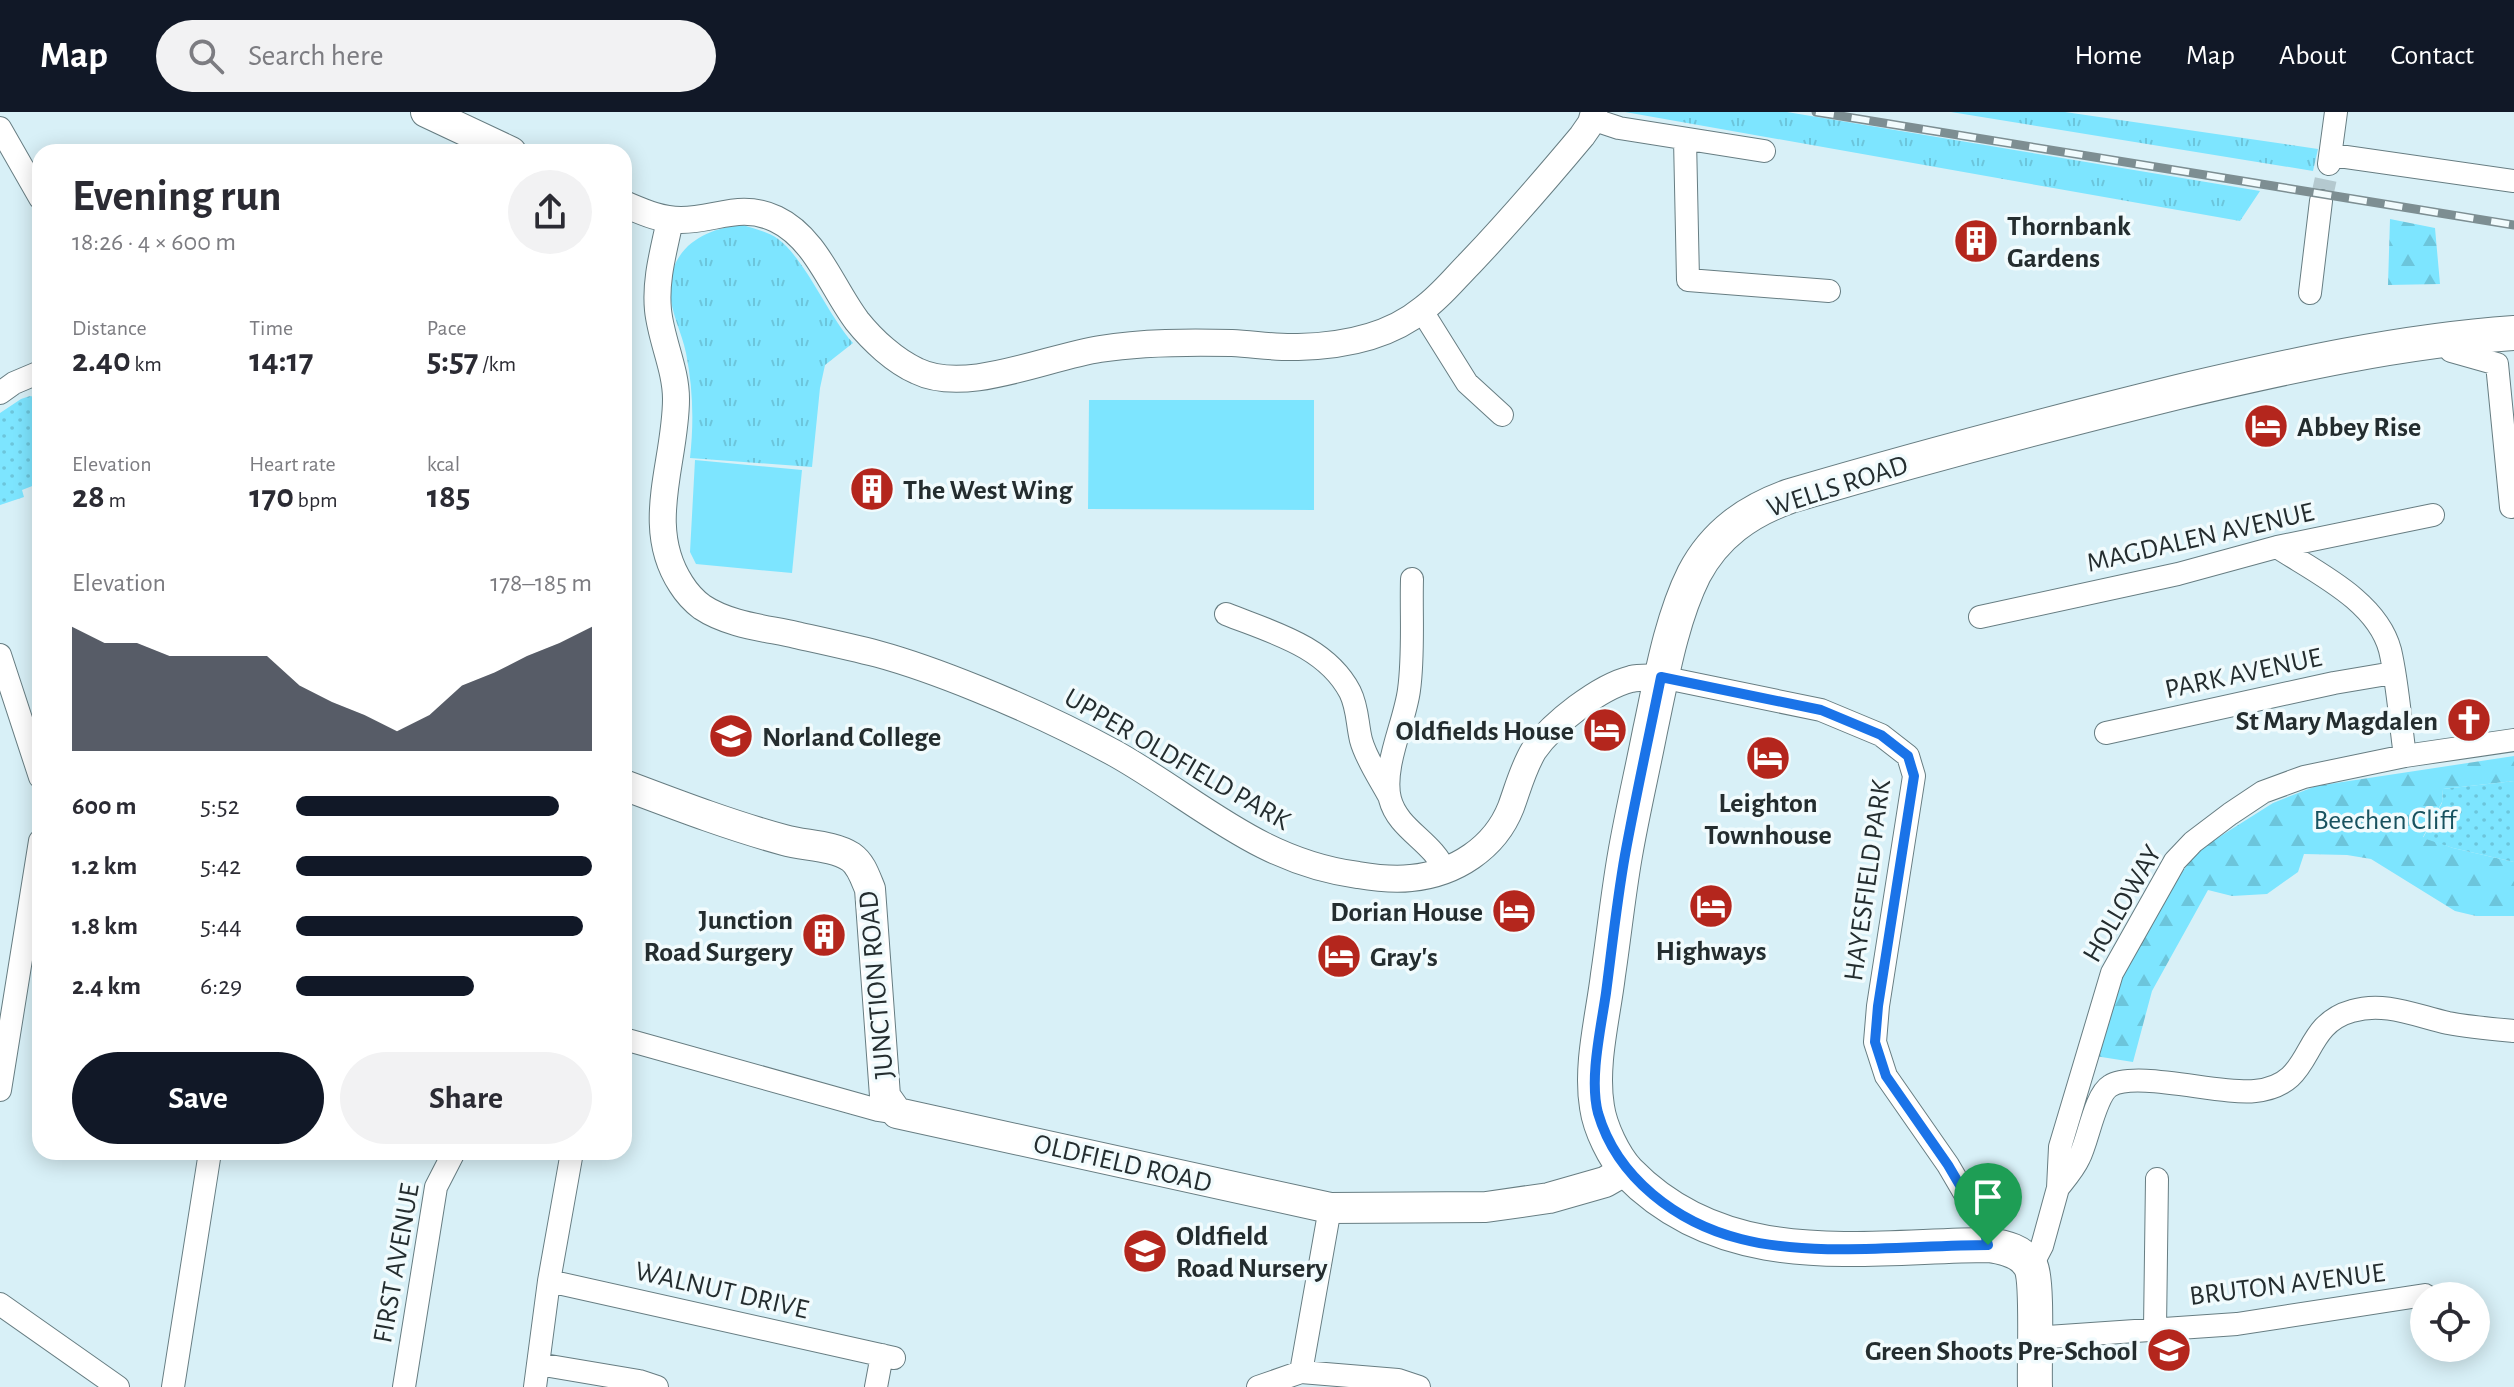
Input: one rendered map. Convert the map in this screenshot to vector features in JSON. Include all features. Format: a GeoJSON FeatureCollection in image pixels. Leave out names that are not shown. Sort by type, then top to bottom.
{"type":"FeatureCollection","features":[{"type":"Feature","properties":{"kind":"main road"},"geometry":{"type":"LineString","coordinates":[[426,112],[494,144]]}},
{"type":"Feature","properties":{"kind":"main road","name":"WELLS ROAD"},"geometry":{"type":"LineString","coordinates":[[2031,1267],[2022,1256],[2007,1247],[1988,1245],[1802,1249],[1740,1239],[1694,1220],[1659,1200],[1626,1170],[1605,1132],[1597,1109],[1597,1056],[1624,857],[1661,677],[1695,572],[1724,534],[1741,518],[1763,505],[1974,442],[2285,368],[2399,345],[2514,333]]}},
{"type":"Feature","properties":{"kind":"main road","name":"JUNCTION ROAD"},"geometry":{"type":"LineString","coordinates":[[632,788],[718,821],[787,841],[838,851],[852,857],[861,867],[870,889],[885,1096],[897,1113]]}},
{"type":"Feature","properties":{"kind":"main road","name":"OLDFIELD ROAD"},"geometry":{"type":"LineString","coordinates":[[897,1113],[1330,1208],[1486,1207],[1549,1198],[1605,1182],[1626,1170]]}},
{"type":"Feature","properties":{"kind":"main road"},"geometry":{"type":"LineString","coordinates":[[2031,1267],[2035,1387]]}},
{"type":"Feature","properties":{"kind":"street"},"geometry":{"type":"LineString","coordinates":[[2336,112],[2330,159],[2514,181]]}},
{"type":"Feature","properties":{"kind":"street"},"geometry":{"type":"LineString","coordinates":[[632,207],[670,220],[701,219],[741,211],[774,218],[801,237],[858,322],[883,348],[917,371],[936,378],[960,380],[1116,346],[1159,343],[1296,347],[1332,345],[1360,340],[1390,329],[1422,311],[1498,234],[1592,118],[1619,128],[1764,151]]}},
{"type":"Feature","properties":{"kind":"street"},"geometry":{"type":"LineString","coordinates":[[0,128],[32,184]]}},
{"type":"Feature","properties":{"kind":"street"},"geometry":{"type":"LineString","coordinates":[[1685,139],[1688,280],[1829,291]]}},
{"type":"Feature","properties":{"kind":"street"},"geometry":{"type":"LineString","coordinates":[[2310,293],[2321,201]]}},
{"type":"Feature","properties":{"kind":"street","name":"UPPER OLDFIELD PARK"},"geometry":{"type":"LineString","coordinates":[[670,220],[657,283],[658,313],[676,393],[676,430],[661,517],[663,539],[676,574],[699,605],[742,623],[881,655],[978,689],[1061,726],[1118,756],[1255,843],[1289,858],[1340,873],[1384,879],[1413,878],[1445,871],[1476,854],[1498,833],[1535,748],[1564,719],[1595,695],[1630,679],[1661,677]]}},
{"type":"Feature","properties":{"kind":"street"},"geometry":{"type":"LineString","coordinates":[[1422,311],[1467,383],[1503,416]]}},
{"type":"Feature","properties":{"kind":"street"},"geometry":{"type":"LineString","coordinates":[[2447,340],[2451,351],[2497,364],[2511,507]]}},
{"type":"Feature","properties":{"kind":"street"},"geometry":{"type":"LineString","coordinates":[[0,393],[32,375]]}},
{"type":"Feature","properties":{"kind":"street","name":"MAGDALEN AVENUE"},"geometry":{"type":"LineString","coordinates":[[1980,617],[2178,574],[2277,547],[2433,515]]}},
{"type":"Feature","properties":{"kind":"street"},"geometry":{"type":"LineString","coordinates":[[2277,547],[2362,605],[2380,628],[2389,649],[2405,756]]}},
{"type":"Feature","properties":{"kind":"street"},"geometry":{"type":"LineString","coordinates":[[1390,797],[1390,775],[1409,690],[1413,578]]}},
{"type":"Feature","properties":{"kind":"street"},"geometry":{"type":"LineString","coordinates":[[1226,614],[1302,643],[1349,690],[1358,714],[1361,741],[1396,813],[1439,856],[1445,871]]}},
{"type":"Feature","properties":{"kind":"street"},"geometry":{"type":"LineString","coordinates":[[0,655],[32,753]]}},
{"type":"Feature","properties":{"kind":"street","name":"PARK AVENUE"},"geometry":{"type":"LineString","coordinates":[[2106,733],[2393,673]]}},
{"type":"Feature","properties":{"kind":"street","name":"HAYESFIELD PARK"},"geometry":{"type":"LineString","coordinates":[[1661,677],[1821,710],[1881,735],[1908,756],[1914,776],[1875,1042],[1886,1076],[1948,1165],[1982,1223],[1988,1245]]}},
{"type":"Feature","properties":{"kind":"street","name":"HOLLOWAY"},"geometry":{"type":"LineString","coordinates":[[2058,1188],[2060,1147],[2112,973],[2175,861],[2193,842],[2263,792],[2304,777],[2405,756],[2514,740]]}},
{"type":"Feature","properties":{"kind":"street"},"geometry":{"type":"LineString","coordinates":[[0,1090],[32,891]]}},
{"type":"Feature","properties":{"kind":"street"},"geometry":{"type":"LineString","coordinates":[[2031,1267],[2042,1246],[2058,1188],[2081,1156],[2103,1094],[2109,1086],[2137,1081],[2253,1092],[2273,1088],[2289,1080],[2317,1034],[2332,1019],[2375,1007],[2398,1009],[2448,1023],[2514,1031]]}},
{"type":"Feature","properties":{"kind":"street","name":"OLDFIELD ROAD"},"geometry":{"type":"LineString","coordinates":[[632,1041],[897,1113]]}},
{"type":"Feature","properties":{"kind":"street"},"geometry":{"type":"LineString","coordinates":[[173,1387],[209,1160]]}},
{"type":"Feature","properties":{"kind":"street","name":"FIRST AVENUE"},"geometry":{"type":"LineString","coordinates":[[404,1387],[436,1187],[450,1160]]}},
{"type":"Feature","properties":{"kind":"street"},"geometry":{"type":"LineString","coordinates":[[535,1387],[549,1281],[571,1160]]}},
{"type":"Feature","properties":{"kind":"street","name":"BRUTON AVENUE"},"geometry":{"type":"LineString","coordinates":[[2155,1329],[2157,1179]]}},
{"type":"Feature","properties":{"kind":"street"},"geometry":{"type":"LineString","coordinates":[[1301,1372],[1330,1208]]}},
{"type":"Feature","properties":{"kind":"street","name":"WALNUT DRIVE"},"geometry":{"type":"LineString","coordinates":[[549,1281],[888,1357],[876,1387]]}},
{"type":"Feature","properties":{"kind":"street","name":"BRUTON AVENUE"},"geometry":{"type":"LineString","coordinates":[[2033,1338],[2237,1324],[2410,1297]]}},
{"type":"Feature","properties":{"kind":"street"},"geometry":{"type":"LineString","coordinates":[[0,1304],[118,1387]]}},
{"type":"Feature","properties":{"kind":"street"},"geometry":{"type":"LineString","coordinates":[[538,1364],[639,1381],[657,1387]]}},
{"type":"Feature","properties":{"kind":"street"},"geometry":{"type":"LineString","coordinates":[[1258,1387],[1301,1372],[1398,1380],[1419,1387]]}},
{"type":"Feature","properties":{"kind":"green space"},"geometry":{"type":"Polygon","coordinates":[[[1625,112],[1787,112],[2260,191],[2240,221],[1625,112]]]}},
{"type":"Feature","properties":{"kind":"green space"},"geometry":{"type":"Polygon","coordinates":[[[1951,112],[2065,112],[2318,149],[2313,171],[1951,112]]]}},
{"type":"Feature","properties":{"kind":"green space"},"geometry":{"type":"Polygon","coordinates":[[[2390,219],[2435,228],[2440,284],[2388,285],[2390,219]]]}},
{"type":"Feature","properties":{"kind":"green space"},"geometry":{"type":"Polygon","coordinates":[[[743,225],[770,234],[788,248],[853,343],[825,365],[812,467],[690,458],[690,379],[671,300],[671,277],[682,252],[692,243],[715,231],[743,225]]]}},
{"type":"Feature","properties":{"kind":"green space"},"geometry":{"type":"Polygon","coordinates":[[[32,396],[32,486],[22,490],[24,497],[0,505],[0,413],[21,399],[32,396]]]}},
{"type":"Feature","properties":{"kind":"green space"},"geometry":{"type":"Polygon","coordinates":[[[1089,400],[1314,400],[1314,510],[1088,509],[1089,400]]]}},
{"type":"Feature","properties":{"kind":"green space"},"geometry":{"type":"Polygon","coordinates":[[[695,460],[802,470],[792,573],[696,564],[690,552],[695,460]]]}},
{"type":"Feature","properties":{"kind":"green space","name":"Beechen Cliff"},"geometry":{"type":"Polygon","coordinates":[[[2514,756],[2514,781],[2443,789],[2442,802],[2423,837],[2453,848],[2514,862],[2514,916],[2476,916],[2455,911],[2371,859],[2304,854],[2298,872],[2267,894],[2232,896],[2208,890],[2152,991],[2133,1062],[2095,1056],[2115,977],[2197,851],[2273,803],[2316,786],[2514,756]]]}},
{"type":"Feature","properties":{"kind":"green space"},"geometry":{"type":"Polygon","coordinates":[[[2514,781],[2514,862],[2423,838],[2442,803],[2443,789],[2514,781]]]}},
{"type":"Feature","properties":{"kind":"tunnel"},"geometry":{"type":"LineString","coordinates":[[2321,201],[2329,164]]}},
{"type":"Feature","properties":{"kind":"railway"},"geometry":{"type":"LineString","coordinates":[[1816,112],[2514,225]]}},
{"type":"Feature","properties":{"kind":"place","name":"Thornbank Gardens"},"geometry":{"type":"Point","coordinates":[1976,241]}},
{"type":"Feature","properties":{"kind":"place","name":"Abbey Rise"},"geometry":{"type":"Point","coordinates":[2266,426]}},
{"type":"Feature","properties":{"kind":"place","name":"The West Wing"},"geometry":{"type":"Point","coordinates":[872,489]}},
{"type":"Feature","properties":{"kind":"place","name":"St Mary Magdalen"},"geometry":{"type":"Point","coordinates":[2469,720]}},
{"type":"Feature","properties":{"kind":"place","name":"Oldfields House"},"geometry":{"type":"Point","coordinates":[1605,730]}},
{"type":"Feature","properties":{"kind":"place","name":"Norland College"},"geometry":{"type":"Point","coordinates":[731,736]}},
{"type":"Feature","properties":{"kind":"place","name":"Leighton Townhouse"},"geometry":{"type":"Point","coordinates":[1768,758]}},
{"type":"Feature","properties":{"kind":"place","name":"Highways"},"geometry":{"type":"Point","coordinates":[1711,906]}},
{"type":"Feature","properties":{"kind":"place","name":"Dorian House"},"geometry":{"type":"Point","coordinates":[1514,911]}},
{"type":"Feature","properties":{"kind":"place","name":"Junction Road Surgery"},"geometry":{"type":"Point","coordinates":[824,935]}},
{"type":"Feature","properties":{"kind":"place","name":"Gray's"},"geometry":{"type":"Point","coordinates":[1339,956]}},
{"type":"Feature","properties":{"kind":"place","name":"Oldfield Road Nursery"},"geometry":{"type":"Point","coordinates":[1145,1251]}},
{"type":"Feature","properties":{"kind":"place","name":"Green Shoots Pre-School"},"geometry":{"type":"Point","coordinates":[2169,1350]}},
{"type":"Feature","properties":{"kind":"route"},"geometry":{"type":"LineString","coordinates":[[1661,677],[1821,710],[1881,735],[1908,756],[1914,776],[1875,1042],[1886,1076],[1948,1165],[1982,1223],[1988,1245],[1802,1249],[1740,1239],[1694,1220],[1659,1200],[1626,1170],[1605,1132],[1597,1109],[1597,1056],[1624,857],[1661,677]]}}]}
